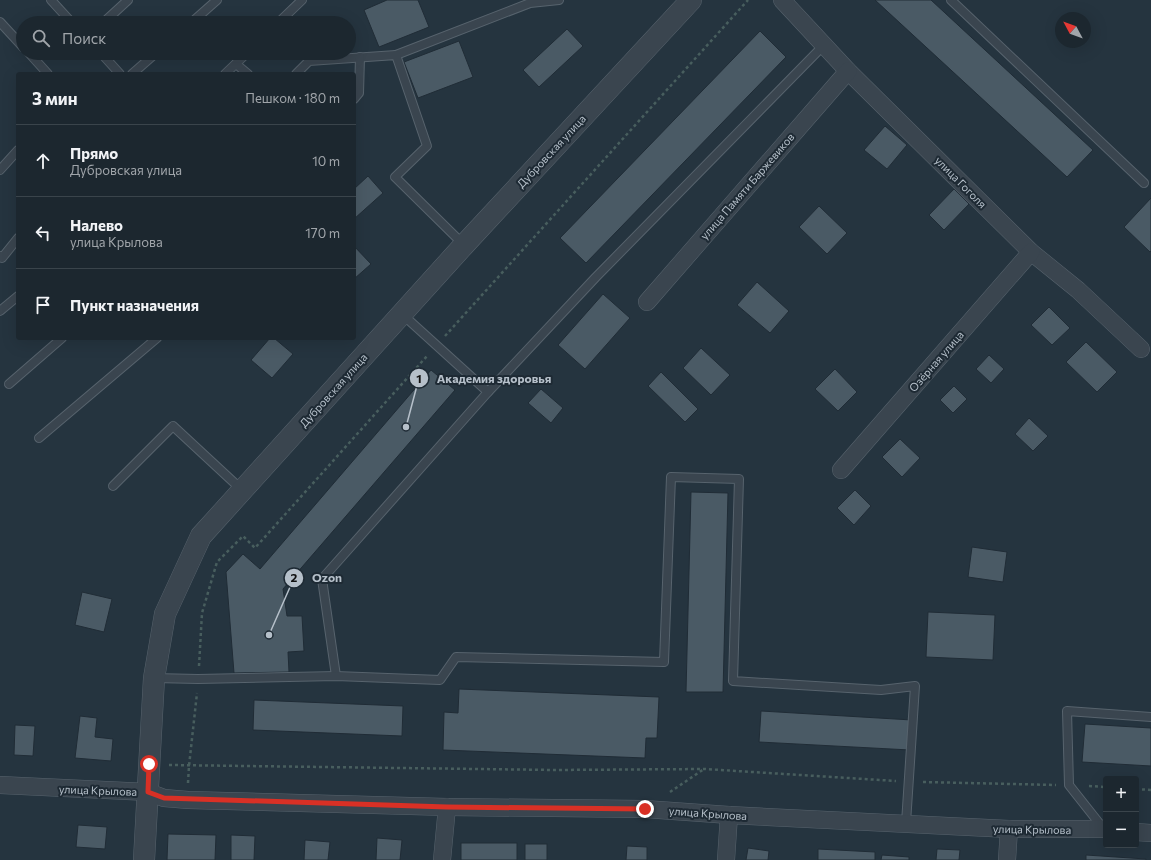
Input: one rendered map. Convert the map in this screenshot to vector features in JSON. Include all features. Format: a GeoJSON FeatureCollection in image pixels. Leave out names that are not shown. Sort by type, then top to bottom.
{"type":"FeatureCollection","features":[{"type":"Feature","properties":{"kind":"street","name":"Дубровская улица"},"geometry":{"type":"LineString","coordinates":[[144,860],[154,678],[165,614],[201,536],[464,245],[691,0]]}},
{"type":"Feature","properties":{"kind":"street","name":"улица Гоголя"},"geometry":{"type":"LineString","coordinates":[[782,0],[848,71],[1031,252],[1078,290],[1146,349]]}},
{"type":"Feature","properties":{"kind":"street","name":"улица Памяти Баржевиков"},"geometry":{"type":"LineString","coordinates":[[647,302],[848,71]]}},
{"type":"Feature","properties":{"kind":"street","name":"Озёрная улица"},"geometry":{"type":"LineString","coordinates":[[841,470],[1031,252]]}},
{"type":"Feature","properties":{"kind":"street","name":"улица Крылова"},"geometry":{"type":"LineString","coordinates":[[0,786],[148,792],[164,798],[188,800],[447,807],[645,809],[729,815],[1009,829],[1103,829]]}},
{"type":"Feature","properties":{"kind":"street"},"geometry":{"type":"LineString","coordinates":[[442,860],[447,807]]}},
{"type":"Feature","properties":{"kind":"street"},"geometry":{"type":"LineString","coordinates":[[726,860],[729,815]]}},
{"type":"Feature","properties":{"kind":"street"},"geometry":{"type":"LineString","coordinates":[[1007,860],[1009,829]]}},
{"type":"Feature","properties":{"kind":"street"},"geometry":{"type":"LineString","coordinates":[[1139,832],[1151,833]]}},
{"type":"Feature","properties":{"kind":"lane"},"geometry":{"type":"LineString","coordinates":[[51,0],[66,16]]}},
{"type":"Feature","properties":{"kind":"lane"},"geometry":{"type":"LineString","coordinates":[[111,16],[128,0]]}},
{"type":"Feature","properties":{"kind":"lane"},"geometry":{"type":"LineString","coordinates":[[199,16],[217,0]]}},
{"type":"Feature","properties":{"kind":"lane"},"geometry":{"type":"LineString","coordinates":[[285,16],[302,0]]}},
{"type":"Feature","properties":{"kind":"lane"},"geometry":{"type":"LineString","coordinates":[[356,57],[396,55],[530,3],[559,0]]}},
{"type":"Feature","properties":{"kind":"lane"},"geometry":{"type":"LineString","coordinates":[[951,0],[1144,183]]}},
{"type":"Feature","properties":{"kind":"lane"},"geometry":{"type":"LineString","coordinates":[[0,22],[16,39]]}},
{"type":"Feature","properties":{"kind":"lane"},"geometry":{"type":"LineString","coordinates":[[336,676],[322,579],[488,392],[596,277],[824,45]]}},
{"type":"Feature","properties":{"kind":"lane"},"geometry":{"type":"LineString","coordinates":[[396,55],[427,146],[395,177],[464,245]]}},
{"type":"Feature","properties":{"kind":"lane"},"geometry":{"type":"LineString","coordinates":[[356,97],[359,93],[360,57]]}},
{"type":"Feature","properties":{"kind":"lane"},"geometry":{"type":"LineString","coordinates":[[35,60],[46,72]]}},
{"type":"Feature","properties":{"kind":"lane"},"geometry":{"type":"LineString","coordinates":[[107,60],[118,72]]}},
{"type":"Feature","properties":{"kind":"lane"},"geometry":{"type":"LineString","coordinates":[[134,72],[148,60]]}},
{"type":"Feature","properties":{"kind":"lane"},"geometry":{"type":"LineString","coordinates":[[227,72],[240,60]]}},
{"type":"Feature","properties":{"kind":"lane"},"geometry":{"type":"LineString","coordinates":[[298,72],[309,61],[322,60]]}},
{"type":"Feature","properties":{"kind":"lane"},"geometry":{"type":"LineString","coordinates":[[236,64],[246,72]]}},
{"type":"Feature","properties":{"kind":"lane"},"geometry":{"type":"LineString","coordinates":[[0,170],[16,152]]}},
{"type":"Feature","properties":{"kind":"lane"},"geometry":{"type":"LineString","coordinates":[[0,256],[2,258],[16,240]]}},
{"type":"Feature","properties":{"kind":"lane"},"geometry":{"type":"LineString","coordinates":[[0,311],[16,298]]}},
{"type":"Feature","properties":{"kind":"lane"},"geometry":{"type":"LineString","coordinates":[[402,313],[488,392]]}},
{"type":"Feature","properties":{"kind":"lane"},"geometry":{"type":"LineString","coordinates":[[9,384],[60,340]]}},
{"type":"Feature","properties":{"kind":"lane"},"geometry":{"type":"LineString","coordinates":[[39,438],[155,340]]}},
{"type":"Feature","properties":{"kind":"lane"},"geometry":{"type":"LineString","coordinates":[[113,486],[173,426],[243,490]]}},
{"type":"Feature","properties":{"kind":"lane"},"geometry":{"type":"LineString","coordinates":[[154,678],[198,679],[336,676],[440,680],[456,657],[664,662],[671,477],[739,479],[733,681],[881,690],[915,686],[910,782],[906,823]]}},
{"type":"Feature","properties":{"kind":"lane"},"geometry":{"type":"LineString","coordinates":[[1103,827],[1069,785],[1067,711],[1151,717]]}},
{"type":"Feature","properties":{"kind":"path"},"geometry":{"type":"LineString","coordinates":[[188,800],[189,766],[198,679],[202,613],[217,562],[243,536],[255,548],[748,0]]}},
{"type":"Feature","properties":{"kind":"path"},"geometry":{"type":"LineString","coordinates":[[149,764],[189,766],[555,770],[705,769],[910,782],[1103,787]]}},
{"type":"Feature","properties":{"kind":"path"},"geometry":{"type":"LineString","coordinates":[[645,809],[705,769]]}},
{"type":"Feature","properties":{"kind":"path"},"geometry":{"type":"LineString","coordinates":[[1139,789],[1151,790]]}},
{"type":"Feature","properties":{"kind":"building"},"geometry":{"type":"Polygon","coordinates":[[[387,0],[418,0],[429,27],[379,47],[364,10],[387,0]]]}},
{"type":"Feature","properties":{"kind":"building"},"geometry":{"type":"Polygon","coordinates":[[[875,0],[931,0],[1093,150],[1067,177],[875,0]]]}},
{"type":"Feature","properties":{"kind":"building"},"geometry":{"type":"Polygon","coordinates":[[[567,29],[583,46],[539,87],[523,70],[567,29]]]}},
{"type":"Feature","properties":{"kind":"building"},"geometry":{"type":"Polygon","coordinates":[[[760,31],[786,57],[586,263],[560,238],[760,31]]]}},
{"type":"Feature","properties":{"kind":"building"},"geometry":{"type":"Polygon","coordinates":[[[459,41],[473,77],[418,98],[404,62],[459,41]]]}},
{"type":"Feature","properties":{"kind":"building"},"geometry":{"type":"Polygon","coordinates":[[[885,126],[907,145],[887,169],[864,150],[885,126]]]}},
{"type":"Feature","properties":{"kind":"building"},"geometry":{"type":"Polygon","coordinates":[[[368,176],[383,193],[356,217],[356,187],[368,176]]]}},
{"type":"Feature","properties":{"kind":"building"},"geometry":{"type":"Polygon","coordinates":[[[954,189],[969,204],[944,230],[929,215],[954,189]]]}},
{"type":"Feature","properties":{"kind":"building"},"geometry":{"type":"Polygon","coordinates":[[[1151,198],[1151,251],[1150,252],[1124,227],[1151,198]]]}},
{"type":"Feature","properties":{"kind":"building"},"geometry":{"type":"Polygon","coordinates":[[[819,206],[847,233],[827,254],[799,227],[819,206]]]}},
{"type":"Feature","properties":{"kind":"building"},"geometry":{"type":"Polygon","coordinates":[[[356,248],[371,264],[356,277],[356,248]]]}},
{"type":"Feature","properties":{"kind":"building"},"geometry":{"type":"Polygon","coordinates":[[[757,282],[789,311],[770,333],[737,305],[757,282]]]}},
{"type":"Feature","properties":{"kind":"building"},"geometry":{"type":"Polygon","coordinates":[[[603,294],[630,318],[585,369],[558,345],[603,294]]]}},
{"type":"Feature","properties":{"kind":"building"},"geometry":{"type":"Polygon","coordinates":[[[1049,307],[1070,328],[1052,345],[1031,325],[1049,307]]]}},
{"type":"Feature","properties":{"kind":"building"},"geometry":{"type":"Polygon","coordinates":[[[268,340],[276,340],[293,354],[272,378],[251,360],[268,340]]]}},
{"type":"Feature","properties":{"kind":"building"},"geometry":{"type":"Polygon","coordinates":[[[1086,342],[1117,372],[1097,392],[1066,362],[1086,342]]]}},
{"type":"Feature","properties":{"kind":"building"},"geometry":{"type":"Polygon","coordinates":[[[701,348],[730,375],[711,395],[683,368],[701,348]]]}},
{"type":"Feature","properties":{"kind":"building"},"geometry":{"type":"Polygon","coordinates":[[[989,355],[1004,369],[991,383],[976,369],[989,355]]]}},
{"type":"Feature","properties":{"kind":"building"},"geometry":{"type":"Polygon","coordinates":[[[835,369],[857,392],[838,411],[815,389],[835,369]]]}},
{"type":"Feature","properties":{"kind":"building"},"geometry":{"type":"Polygon","coordinates":[[[431,370],[455,390],[283,589],[287,616],[302,616],[304,651],[288,652],[289,672],[234,673],[226,572],[243,554],[260,569],[431,370]]]}},
{"type":"Feature","properties":{"kind":"building"},"geometry":{"type":"Polygon","coordinates":[[[661,372],[698,409],[685,422],[648,386],[661,372]]]}},
{"type":"Feature","properties":{"kind":"building"},"geometry":{"type":"Polygon","coordinates":[[[954,386],[967,399],[953,413],[940,400],[954,386]]]}},
{"type":"Feature","properties":{"kind":"building"},"geometry":{"type":"Polygon","coordinates":[[[541,389],[563,408],[551,423],[528,403],[541,389]]]}},
{"type":"Feature","properties":{"kind":"building"},"geometry":{"type":"Polygon","coordinates":[[[1029,418],[1048,436],[1033,451],[1015,434],[1029,418]]]}},
{"type":"Feature","properties":{"kind":"building"},"geometry":{"type":"Polygon","coordinates":[[[900,439],[920,458],[902,477],[882,457],[900,439]]]}},
{"type":"Feature","properties":{"kind":"building"},"geometry":{"type":"Polygon","coordinates":[[[855,490],[871,506],[854,525],[837,508],[855,490]]]}},
{"type":"Feature","properties":{"kind":"building"},"geometry":{"type":"Polygon","coordinates":[[[691,492],[728,493],[723,692],[686,692],[691,492]]]}},
{"type":"Feature","properties":{"kind":"building"},"geometry":{"type":"Polygon","coordinates":[[[972,547],[1007,552],[1003,582],[968,577],[972,547]]]}},
{"type":"Feature","properties":{"kind":"building"},"geometry":{"type":"Polygon","coordinates":[[[82,592],[112,599],[104,632],[75,625],[82,592]]]}},
{"type":"Feature","properties":{"kind":"building"},"geometry":{"type":"Polygon","coordinates":[[[928,612],[995,615],[993,660],[926,657],[928,612]]]}},
{"type":"Feature","properties":{"kind":"building"},"geometry":{"type":"Polygon","coordinates":[[[459,689],[659,697],[657,738],[646,738],[645,758],[443,750],[444,712],[458,713],[459,689]]]}},
{"type":"Feature","properties":{"kind":"building"},"geometry":{"type":"Polygon","coordinates":[[[254,700],[403,706],[402,736],[253,730],[254,700]]]}},
{"type":"Feature","properties":{"kind":"building"},"geometry":{"type":"Polygon","coordinates":[[[761,711],[912,720],[910,750],[759,742],[761,711]]]}},
{"type":"Feature","properties":{"kind":"building"},"geometry":{"type":"Polygon","coordinates":[[[80,716],[97,718],[95,737],[113,739],[111,761],[75,758],[80,716]]]}},
{"type":"Feature","properties":{"kind":"building"},"geometry":{"type":"Polygon","coordinates":[[[1085,724],[1151,728],[1151,766],[1082,762],[1085,724]]]}},
{"type":"Feature","properties":{"kind":"building"},"geometry":{"type":"Polygon","coordinates":[[[15,725],[35,726],[33,756],[14,755],[15,725]]]}},
{"type":"Feature","properties":{"kind":"building"},"geometry":{"type":"Polygon","coordinates":[[[78,825],[107,827],[105,849],[76,847],[78,825]]]}},
{"type":"Feature","properties":{"kind":"building"},"geometry":{"type":"Polygon","coordinates":[[[168,834],[216,835],[215,860],[167,860],[168,834]]]}},
{"type":"Feature","properties":{"kind":"building"},"geometry":{"type":"Polygon","coordinates":[[[231,835],[255,836],[254,860],[231,860],[231,835]]]}},
{"type":"Feature","properties":{"kind":"building"},"geometry":{"type":"Polygon","coordinates":[[[377,838],[402,840],[400,860],[376,860],[377,838]]]}},
{"type":"Feature","properties":{"kind":"building"},"geometry":{"type":"Polygon","coordinates":[[[305,840],[330,842],[328,860],[304,860],[305,840]]]}},
{"type":"Feature","properties":{"kind":"building"},"geometry":{"type":"Polygon","coordinates":[[[461,843],[517,843],[517,860],[461,860],[461,843]]]}},
{"type":"Feature","properties":{"kind":"building"},"geometry":{"type":"Polygon","coordinates":[[[525,844],[547,844],[547,860],[525,860],[525,844]]]}},
{"type":"Feature","properties":{"kind":"building"},"geometry":{"type":"Polygon","coordinates":[[[627,846],[647,847],[647,860],[626,860],[627,846]]]}},
{"type":"Feature","properties":{"kind":"building"},"geometry":{"type":"Polygon","coordinates":[[[748,848],[769,851],[768,860],[746,860],[748,848]]]}},
{"type":"Feature","properties":{"kind":"building"},"geometry":{"type":"Polygon","coordinates":[[[818,849],[875,852],[875,860],[818,860],[818,849]]]}},
{"type":"Feature","properties":{"kind":"building"},"geometry":{"type":"Polygon","coordinates":[[[937,849],[960,850],[959,860],[936,860],[937,849]]]}},
{"type":"Feature","properties":{"kind":"building"},"geometry":{"type":"Polygon","coordinates":[[[882,855],[909,857],[909,860],[881,860],[882,855]]]}},
{"type":"Feature","properties":{"kind":"building"},"geometry":{"type":"Polygon","coordinates":[[[1086,855],[1146,859],[1146,860],[1086,860],[1086,855]]]}},
{"type":"Feature","properties":{"kind":"place","name":"Академия здоровья"},"geometry":{"type":"Point","coordinates":[406,427]}},
{"type":"Feature","properties":{"kind":"place","name":"Ozon"},"geometry":{"type":"Point","coordinates":[269,635]}},
{"type":"Feature","properties":{"kind":"route"},"geometry":{"type":"LineString","coordinates":[[149,764],[148,792],[164,798],[188,800],[447,807],[645,809]]}}]}
